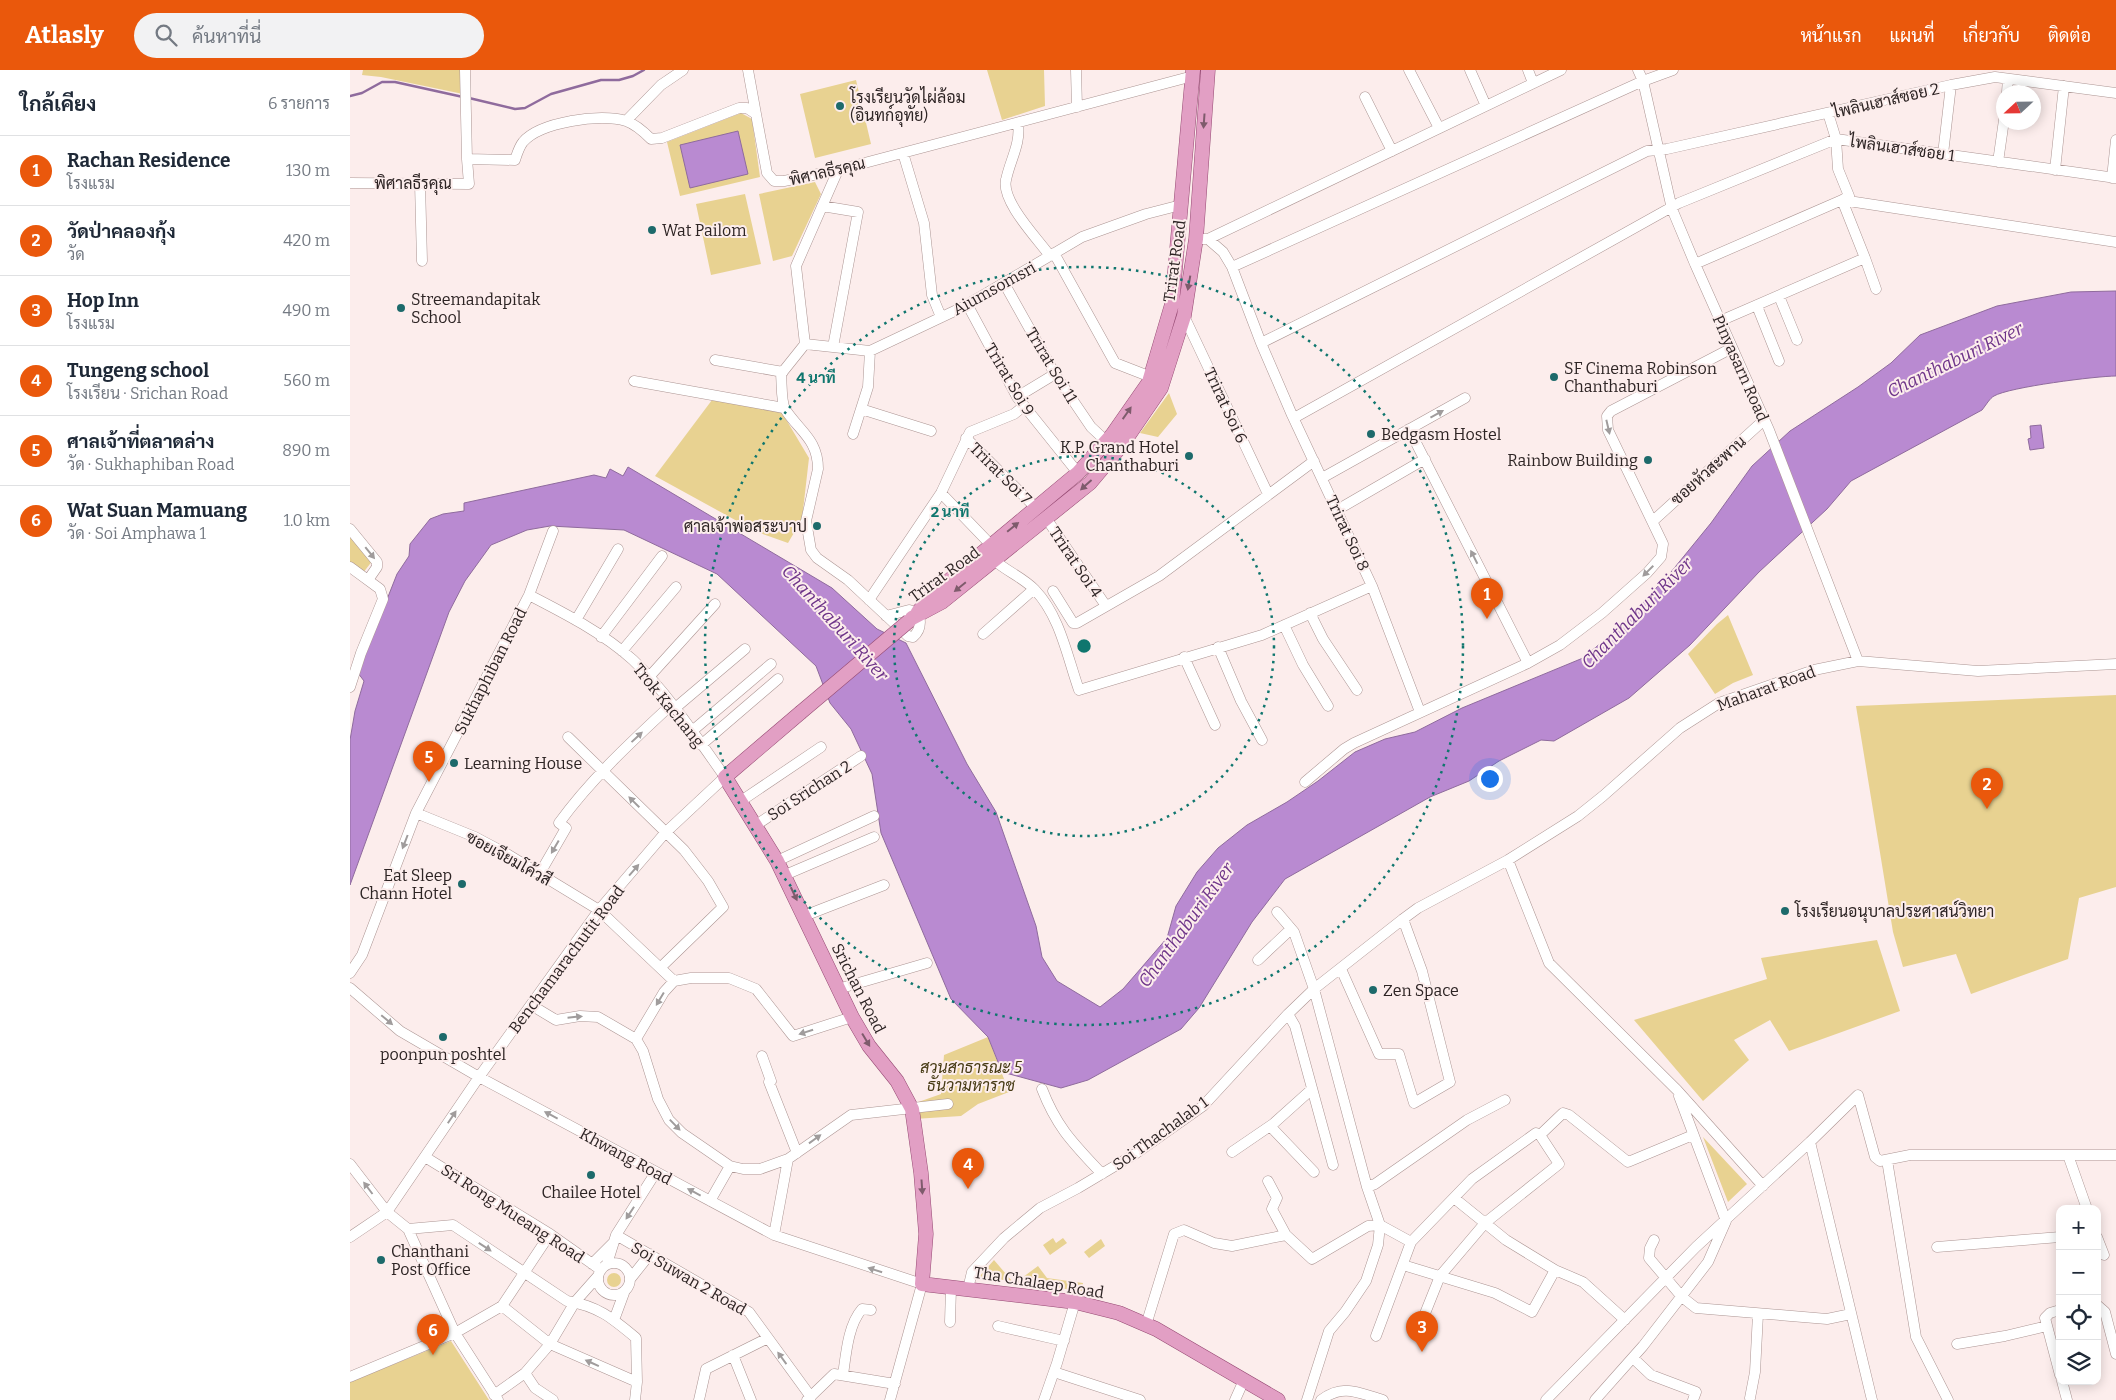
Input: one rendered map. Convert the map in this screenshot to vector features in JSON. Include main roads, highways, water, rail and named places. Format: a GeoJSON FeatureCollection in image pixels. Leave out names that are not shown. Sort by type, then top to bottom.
{"type":"FeatureCollection","features":[{"type":"Feature","properties":{"kind":"main road"},"geometry":{"type":"LineString","coordinates":[[1193,73],[1210,71]]}},
{"type":"Feature","properties":{"kind":"main road","name":"Trirat Road"},"geometry":{"type":"LineString","coordinates":[[725,777],[914,617],[934,593],[992,545],[1090,483],[1122,445],[1161,388],[1184,316],[1202,239],[1210,71]]}},
{"type":"Feature","properties":{"kind":"main road","name":"Trirat Road"},"geometry":{"type":"LineString","coordinates":[[914,617],[942,602],[994,560],[1041,513],[1106,441],[1149,382],[1172,304],[1193,73]]}},
{"type":"Feature","properties":{"kind":"main road","name":"Srichan Road"},"geometry":{"type":"LineString","coordinates":[[725,777],[785,875],[852,1017],[869,1046],[897,1081],[912,1109],[921,1173],[926,1234],[922,1284]]}},
{"type":"Feature","properties":{"kind":"main road","name":"Tha Chalaep Road"},"geometry":{"type":"LineString","coordinates":[[922,1284],[1075,1302],[1119,1313],[1146,1325],[1278,1400]]}},
{"type":"Feature","properties":{"kind":"water"},"geometry":{"type":"Polygon","coordinates":[[[738,131],[748,174],[690,188],[680,145],[738,131]]]}},
{"type":"Feature","properties":{"kind":"water","name":"Chanthaburi River"},"geometry":{"type":"Polygon","coordinates":[[[2116,291],[2116,376],[2034,386],[1994,396],[1982,410],[1851,481],[1827,509],[1759,572],[1690,645],[1629,698],[1554,741],[1541,740],[1499,761],[1469,781],[1430,797],[1285,879],[1252,922],[1199,1008],[1181,1029],[1088,1080],[1061,1088],[1002,1072],[988,1037],[951,999],[881,833],[872,774],[851,729],[830,703],[816,666],[717,574],[624,530],[550,526],[527,530],[491,545],[465,581],[449,612],[350,885],[350,740],[355,711],[364,681],[358,673],[397,574],[409,556],[410,544],[430,519],[443,514],[464,511],[464,503],[594,475],[606,478],[610,469],[623,476],[628,467],[832,588],[877,629],[906,643],[967,764],[996,812],[1036,926],[1042,957],[1057,981],[1100,1007],[1123,989],[1167,938],[1176,906],[1197,872],[1218,848],[1247,825],[1287,802],[1318,781],[1355,752],[1385,739],[1415,732],[1462,708],[1583,658],[1620,627],[1671,572],[1711,523],[1752,466],[1790,431],[1891,363],[1920,335],[1997,306],[2071,292],[2116,291]]]}},
{"type":"Feature","properties":{"kind":"water"},"geometry":{"type":"Polygon","coordinates":[[[2041,425],[2044,448],[2030,450],[2028,439],[2031,438],[2030,426],[2041,425]]]}},
{"type":"Feature","properties":{"kind":"waterway"},"geometry":{"type":"LineString","coordinates":[[469,98],[515,109],[525,108],[551,94],[601,80],[619,80],[644,70]]}},
{"type":"Feature","properties":{"kind":"waterway"},"geometry":{"type":"LineString","coordinates":[[350,96],[362,93],[382,82],[395,82],[463,97]]}},
{"type":"Feature","properties":{"kind":"place","name":"โรงเรียนวัดไผ่ล้อม (อินทก์อุทัย)"},"geometry":{"type":"Point","coordinates":[840,106]}},
{"type":"Feature","properties":{"kind":"place","name":"Wat Pailom"},"geometry":{"type":"Point","coordinates":[652,230]}},
{"type":"Feature","properties":{"kind":"place","name":"Streemandapitak School"},"geometry":{"type":"Point","coordinates":[401,308]}},
{"type":"Feature","properties":{"kind":"place","name":"SF Cinema Robinson Chanthaburi"},"geometry":{"type":"Point","coordinates":[1554,377]}},
{"type":"Feature","properties":{"kind":"place","name":"Bedgasm Hostel"},"geometry":{"type":"Point","coordinates":[1371,434]}},
{"type":"Feature","properties":{"kind":"place","name":"K.P. Grand Hotel Chanthaburi"},"geometry":{"type":"Point","coordinates":[1189,456]}},
{"type":"Feature","properties":{"kind":"place","name":"Rainbow Building"},"geometry":{"type":"Point","coordinates":[1648,460]}},
{"type":"Feature","properties":{"kind":"place","name":"ศาลเจ้าพ่อสระบาป"},"geometry":{"type":"Point","coordinates":[817,526]}},
{"type":"Feature","properties":{"kind":"place","name":"Rachan Residence"},"geometry":{"type":"Point","coordinates":[1487,619]}},
{"type":"Feature","properties":{"kind":"place","name":"Learning House"},"geometry":{"type":"Point","coordinates":[454,763]}},
{"type":"Feature","properties":{"kind":"place","name":"ศาลเจ้าที่ตลาดล่าง"},"geometry":{"type":"Point","coordinates":[429,782]}},
{"type":"Feature","properties":{"kind":"place","name":"วัดป่าคลองกุ้ง"},"geometry":{"type":"Point","coordinates":[1987,809]}},
{"type":"Feature","properties":{"kind":"place","name":"Eat Sleep Chann Hotel"},"geometry":{"type":"Point","coordinates":[462,884]}},
{"type":"Feature","properties":{"kind":"place","name":"โรงเรียนอนุบาลประศาสน์วิทยา"},"geometry":{"type":"Point","coordinates":[1785,911]}},
{"type":"Feature","properties":{"kind":"place","name":"Zen Space"},"geometry":{"type":"Point","coordinates":[1373,990]}},
{"type":"Feature","properties":{"kind":"place","name":"poonpun poshtel"},"geometry":{"type":"Point","coordinates":[443,1037]}},
{"type":"Feature","properties":{"kind":"place","name":"Chailee Hotel"},"geometry":{"type":"Point","coordinates":[591,1175]}},
{"type":"Feature","properties":{"kind":"place","name":"Tungeng school"},"geometry":{"type":"Point","coordinates":[968,1189]}},
{"type":"Feature","properties":{"kind":"place","name":"Chanthani Post Office"},"geometry":{"type":"Point","coordinates":[381,1260]}},
{"type":"Feature","properties":{"kind":"place","name":"Hop Inn"},"geometry":{"type":"Point","coordinates":[1422,1352]}},
{"type":"Feature","properties":{"kind":"place","name":"Wat Suan Mamuang"},"geometry":{"type":"Point","coordinates":[433,1355]}},
{"type":"Feature","properties":{"kind":"park label","name":"สวนสาธารณะ 5 ธันวามหาราช"},"geometry":{"type":"Point","coordinates":[971,1076]}}]}
